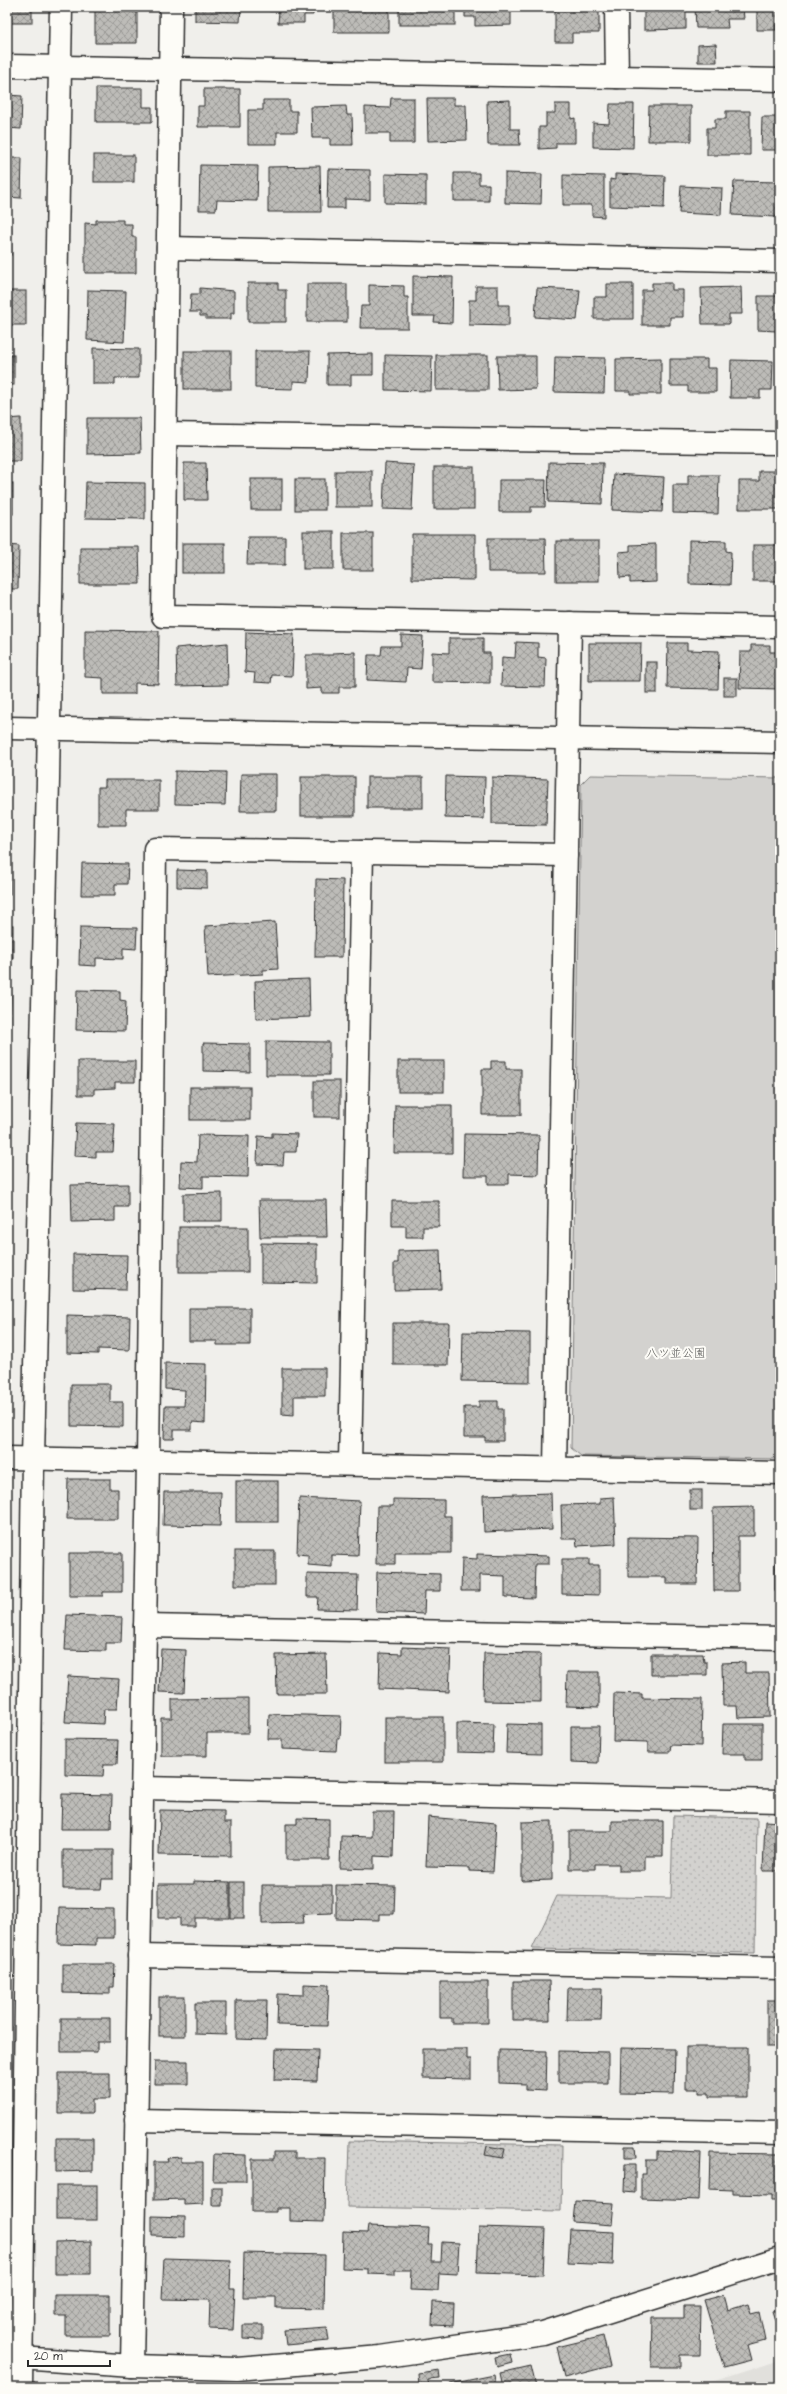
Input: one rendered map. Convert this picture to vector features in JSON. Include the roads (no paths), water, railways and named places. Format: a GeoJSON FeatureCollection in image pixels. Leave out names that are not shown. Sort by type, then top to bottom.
{"type":"FeatureCollection","features":[{"type":"Feature","properties":{"kind":"street"},"geometry":{"type":"LineString","coordinates":[[21,2387],[14,2357],[49,729],[61,7]]}},
{"type":"Feature","properties":{"kind":"street"},"geometry":{"type":"LineString","coordinates":[[171,7],[163,616],[780,627]]}},
{"type":"Feature","properties":{"kind":"street"},"geometry":{"type":"LineString","coordinates":[[616,7],[617,77]]}},
{"type":"Feature","properties":{"kind":"street"},"geometry":{"type":"LineString","coordinates":[[7,66],[780,80]]}},
{"type":"Feature","properties":{"kind":"street"},"geometry":{"type":"LineString","coordinates":[[168,248],[780,261]]}},
{"type":"Feature","properties":{"kind":"street"},"geometry":{"type":"LineString","coordinates":[[166,434],[780,443]]}},
{"type":"Feature","properties":{"kind":"street"},"geometry":{"type":"LineString","coordinates":[[555,1468],[570,623]]}},
{"type":"Feature","properties":{"kind":"street"},"geometry":{"type":"LineString","coordinates":[[7,728],[780,742]]}},
{"type":"Feature","properties":{"kind":"street"},"geometry":{"type":"LineString","coordinates":[[132,2366],[148,1461],[155,849],[566,855]]}},
{"type":"Feature","properties":{"kind":"street"},"geometry":{"type":"LineString","coordinates":[[350,1464],[362,852]]}},
{"type":"Feature","properties":{"kind":"street"},"geometry":{"type":"LineString","coordinates":[[7,1458],[780,1473]]}},
{"type":"Feature","properties":{"kind":"street"},"geometry":{"type":"LineString","coordinates":[[145,1626],[780,1638]]}},
{"type":"Feature","properties":{"kind":"street"},"geometry":{"type":"LineString","coordinates":[[142,1788],[780,1801]]}},
{"type":"Feature","properties":{"kind":"street"},"geometry":{"type":"LineString","coordinates":[[139,1956],[780,1968]]}},
{"type":"Feature","properties":{"kind":"street"},"geometry":{"type":"LineString","coordinates":[[136,2120],[780,2133]]}},
{"type":"Feature","properties":{"kind":"street"},"geometry":{"type":"LineString","coordinates":[[14,2357],[47,2358],[132,2366],[245,2368],[380,2357],[543,2333],[780,2258]]}},
{"type":"Feature","properties":{"kind":"park label","name":"八ツ並公園"},"geometry":{"type":"Point","coordinates":[676,1353]}}]}
